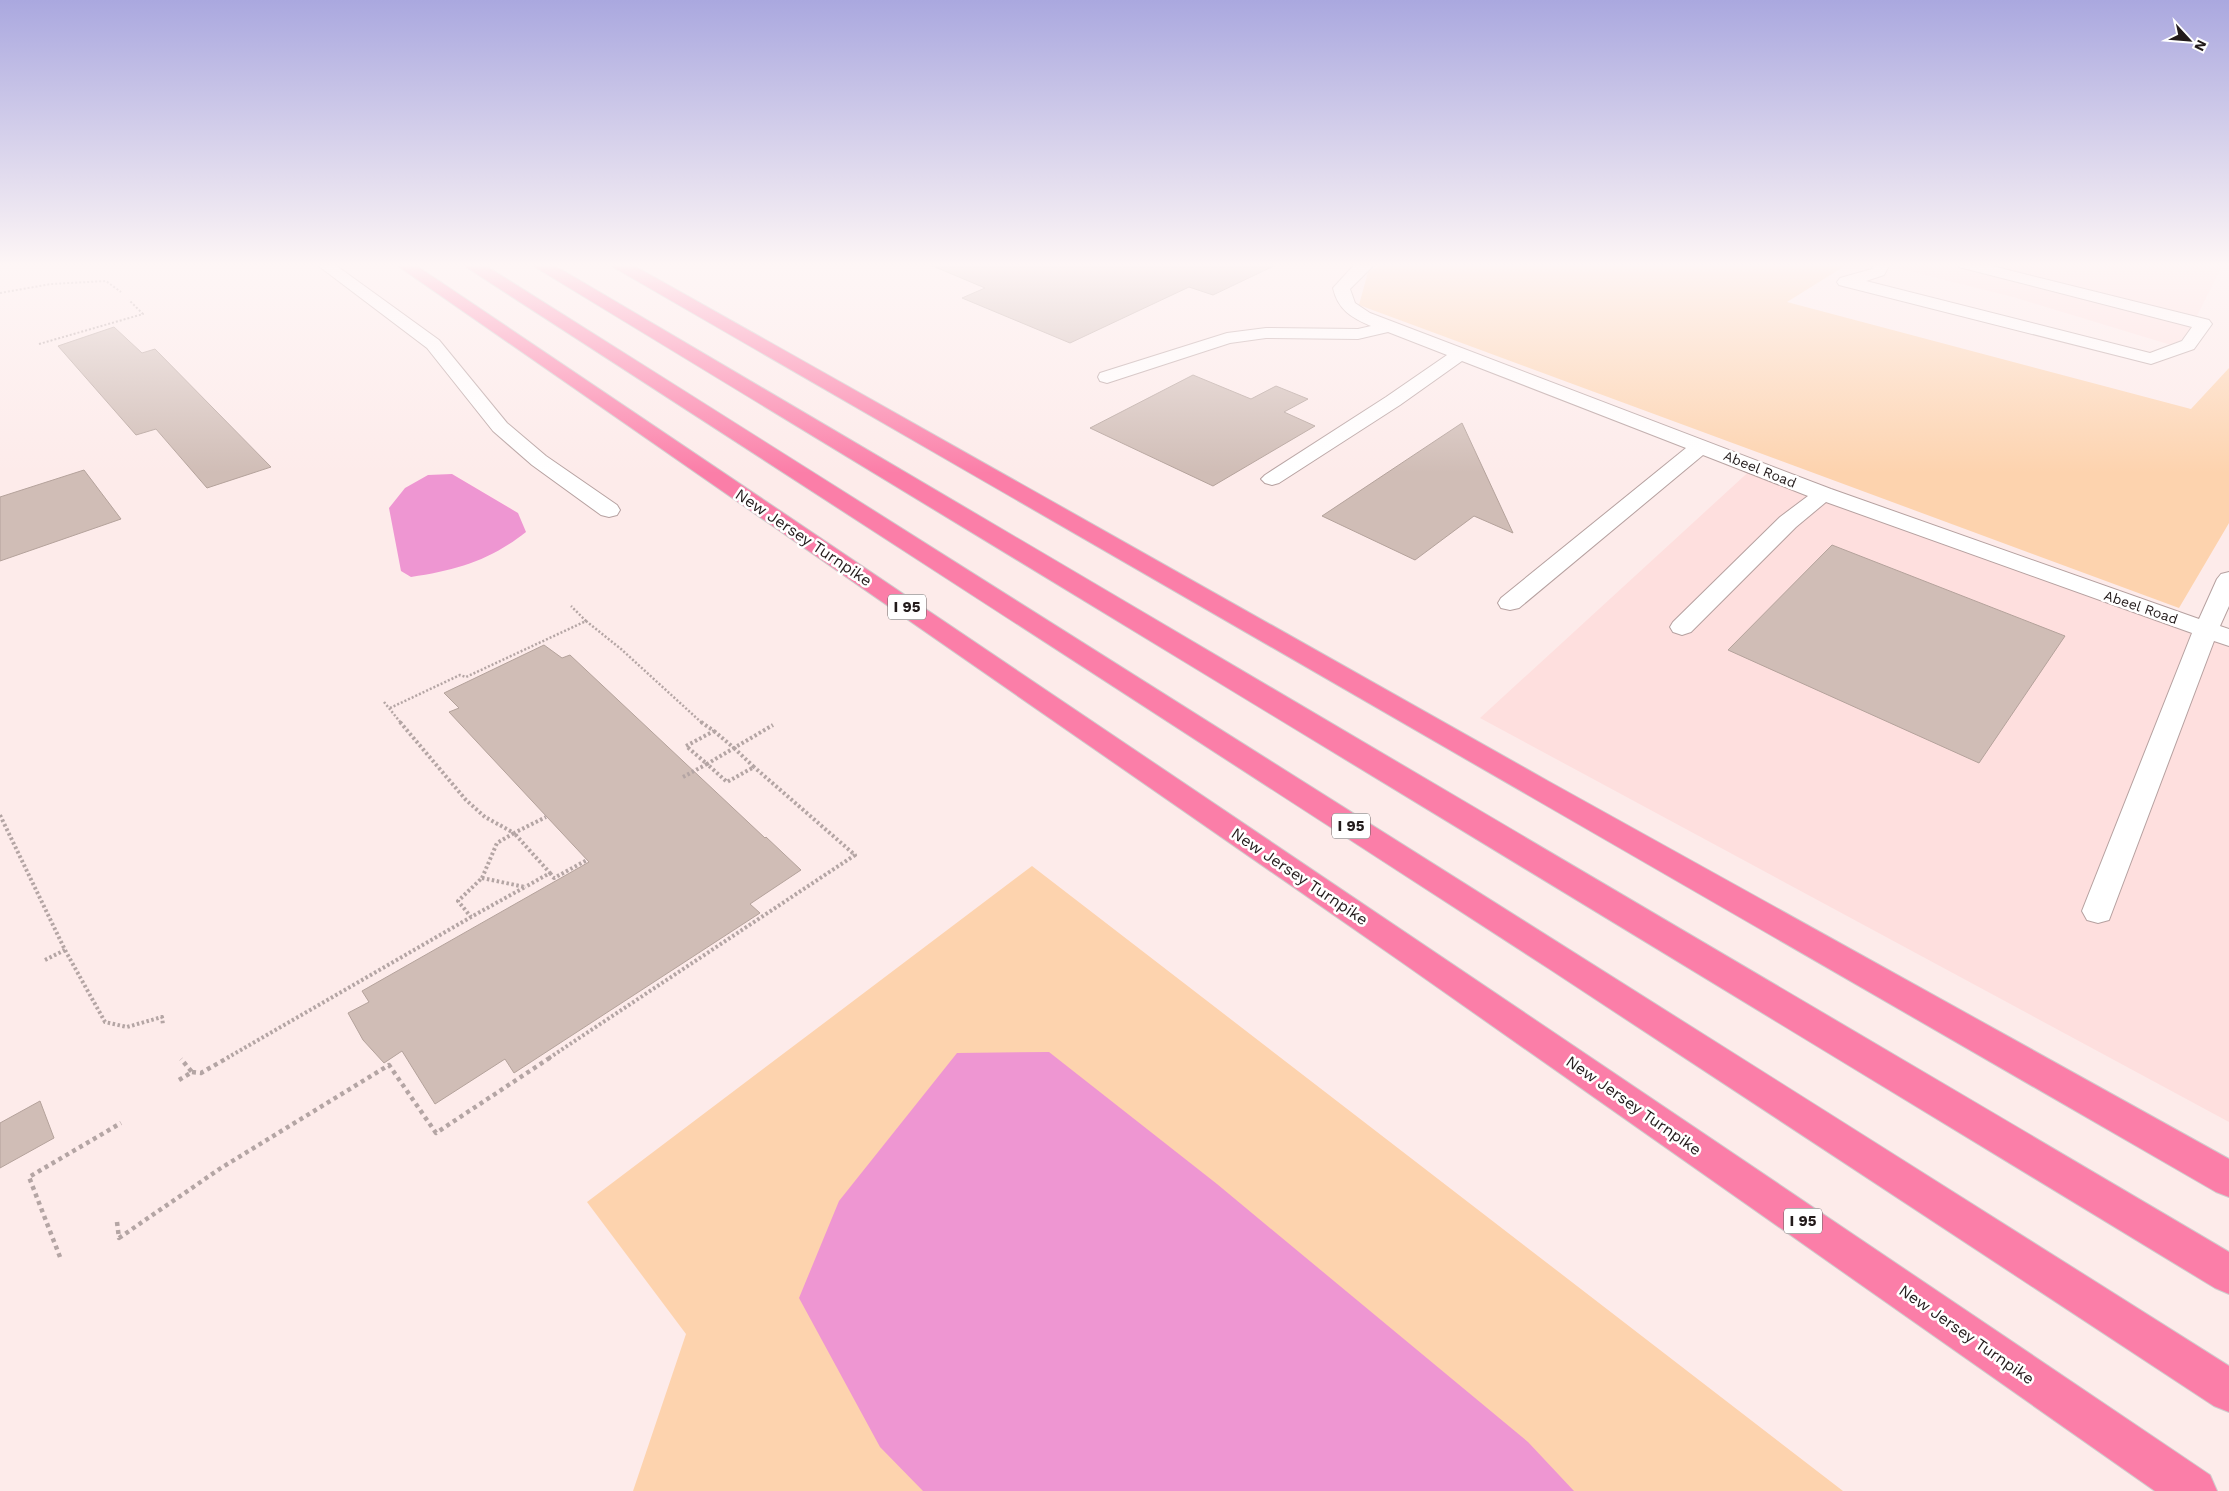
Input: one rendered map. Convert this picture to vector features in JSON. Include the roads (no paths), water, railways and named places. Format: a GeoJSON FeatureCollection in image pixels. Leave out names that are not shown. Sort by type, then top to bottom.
{"type":"FeatureCollection","features":[{"type":"Feature","properties":{"kind":"highway","name":"New Jersey Turnpike"},"geometry":{"type":"LineString","coordinates":[[505,334],[1419,957],[2194,1491]]}},
{"type":"Feature","properties":{"kind":"highway","name":"I 95"},"geometry":{"type":"LineString","coordinates":[[581,334],[1564,961],[2229,1391]]}},
{"type":"Feature","properties":{"kind":"highway"},"geometry":{"type":"LineString","coordinates":[[658,334],[2229,1274]]}},
{"type":"Feature","properties":{"kind":"highway"},"geometry":{"type":"LineString","coordinates":[[741,334],[2229,1179]]}},
{"type":"Feature","properties":{"kind":"street"},"geometry":{"type":"LineString","coordinates":[[419,334],[433,344],[447,359],[499,426],[523,447],[609,510]]}},
{"type":"Feature","properties":{"kind":"street"},"geometry":{"type":"LineString","coordinates":[[1108,377],[1227,338],[1261,334]]}},
{"type":"Feature","properties":{"kind":"street"},"geometry":{"type":"LineString","coordinates":[[1319,334],[1360,334]]}},
{"type":"Feature","properties":{"kind":"street","name":"Abeel Road"},"geometry":{"type":"LineString","coordinates":[[1405,334],[1459,356],[1702,446],[1823,494],[2218,634]]}},
{"type":"Feature","properties":{"kind":"street"},"geometry":{"type":"LineString","coordinates":[[2044,334],[2151,359],[2188,345],[2196,334]]}},
{"type":"Feature","properties":{"kind":"street"},"geometry":{"type":"LineString","coordinates":[[1272,479],[1459,356]]}},
{"type":"Feature","properties":{"kind":"street"},"geometry":{"type":"LineString","coordinates":[[1510,603],[1702,446]]}},
{"type":"Feature","properties":{"kind":"street"},"geometry":{"type":"LineString","coordinates":[[1682,627],[1788,522],[1823,494]]}},
{"type":"Feature","properties":{"kind":"street"},"geometry":{"type":"LineString","coordinates":[[2098,911],[2218,634],[2229,579]]}}]}
